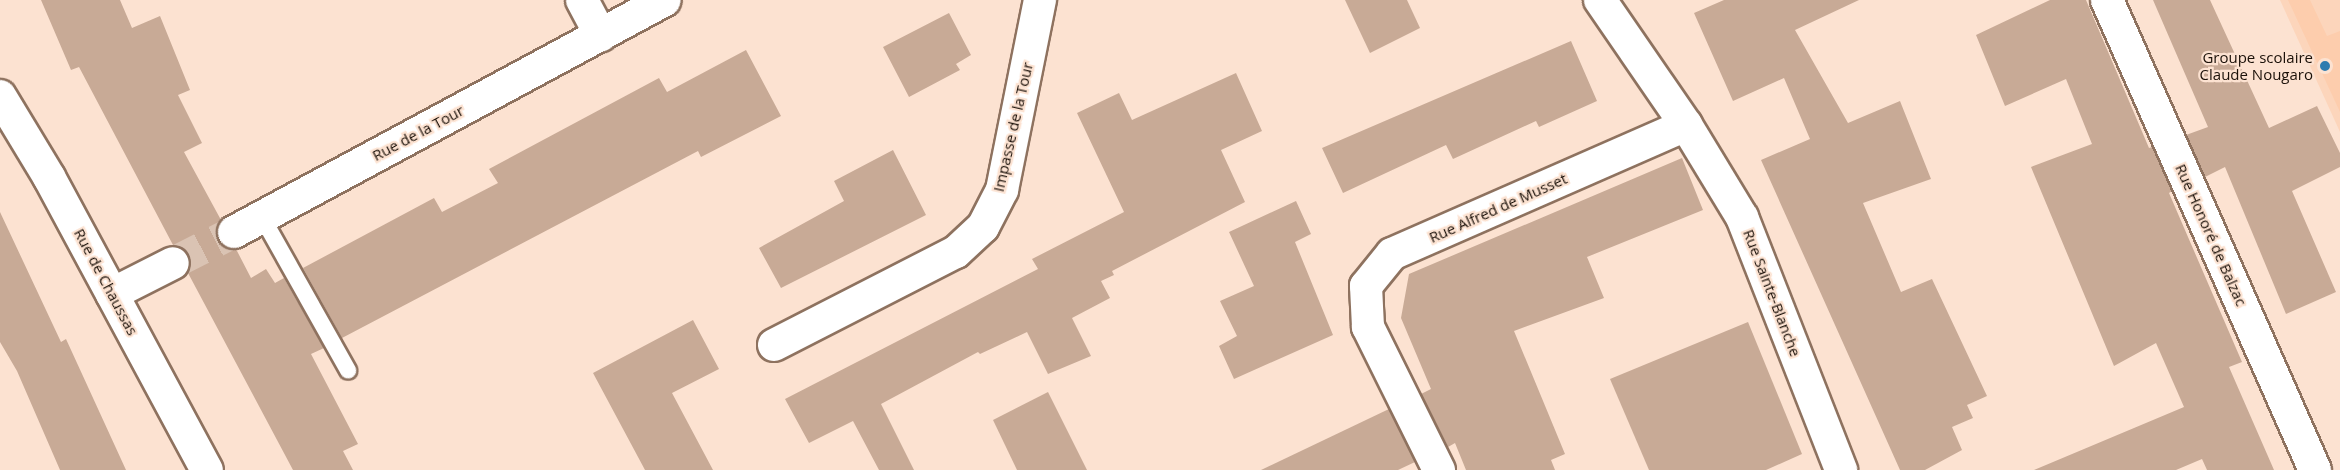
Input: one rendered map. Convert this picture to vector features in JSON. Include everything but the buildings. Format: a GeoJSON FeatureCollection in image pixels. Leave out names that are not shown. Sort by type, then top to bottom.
{"type":"FeatureCollection","features":[{"type":"Feature","properties":{"kind":"street"},"geometry":{"type":"LineString","coordinates":[[582,0],[601,35]]}},
{"type":"Feature","properties":{"kind":"street","name":"Rue de la Tour"},"geometry":{"type":"LineString","coordinates":[[234,232],[664,0]]}},
{"type":"Feature","properties":{"kind":"street","name":"Impasse de la Tour"},"geometry":{"type":"LineString","coordinates":[[774,345],[956,252],[983,227],[1002,190],[1040,0]]}},
{"type":"Feature","properties":{"kind":"street"},"geometry":{"type":"LineString","coordinates":[[1600,0],[1686,125]]}},
{"type":"Feature","properties":{"kind":"street","name":"Rue Honoré de Balzac"},"geometry":{"type":"LineString","coordinates":[[2107,0],[2315,470]]}},
{"type":"Feature","properties":{"kind":"street","name":"Rue de Chaussas"},"geometry":{"type":"LineString","coordinates":[[5,113],[112,294],[207,470]]}},
{"type":"Feature","properties":{"kind":"street","name":"Rue Alfred de Musset"},"geometry":{"type":"LineString","coordinates":[[1439,470],[1368,327],[1366,286],[1392,254],[1686,125]]}},
{"type":"Feature","properties":{"kind":"street","name":"Rue Sainte-Blanche"},"geometry":{"type":"LineString","coordinates":[[1686,125],[1742,217],[1841,470]]}},
{"type":"Feature","properties":{"kind":"street"},"geometry":{"type":"LineString","coordinates":[[112,294],[173,263]]}},
{"type":"Feature","properties":{"kind":"lane"},"geometry":{"type":"LineString","coordinates":[[262,216],[348,370]]}},
{"type":"Feature","properties":{"kind":"shaded area","name":"Groupe scolaire Claude Nougaro"},"geometry":{"type":"Polygon","coordinates":[[[2280,0],[2340,0],[2340,132],[2280,0]]]}},
{"type":"Feature","properties":{"kind":"shaded area"},"geometry":{"type":"Polygon","coordinates":[[[2288,0],[2310,0],[2327,36],[2340,31],[2340,112],[2288,0]]]}},
{"type":"Feature","properties":{"kind":"tunnel"},"geometry":{"type":"LineString","coordinates":[[173,263],[234,232]]}},
{"type":"Feature","properties":{"kind":"place","name":"Groupe scolaire Claude Nougaro"},"geometry":{"type":"Point","coordinates":[2325,66]}}]}
